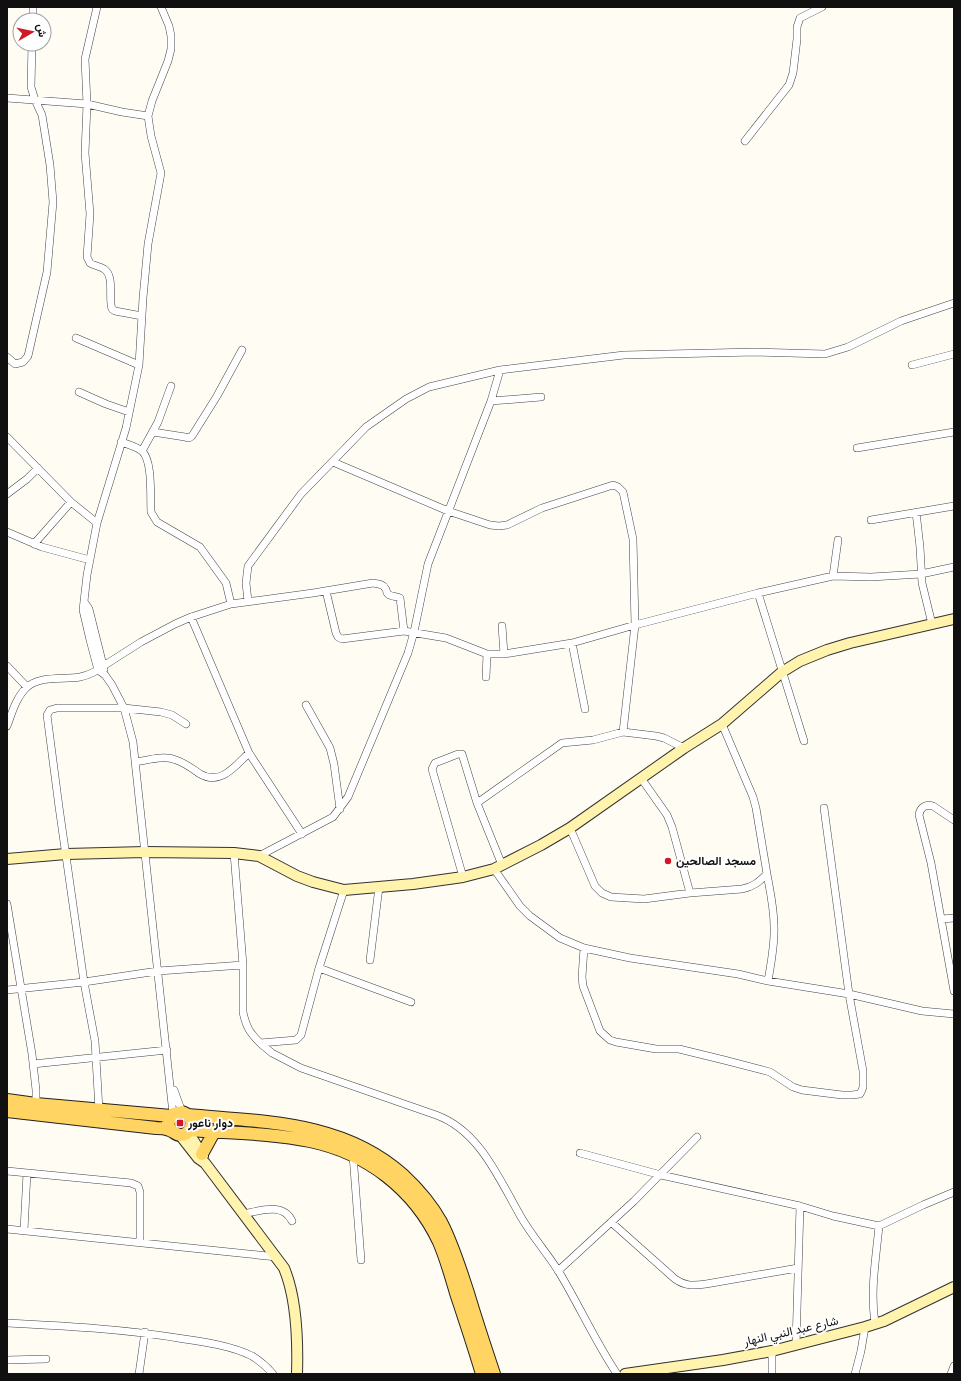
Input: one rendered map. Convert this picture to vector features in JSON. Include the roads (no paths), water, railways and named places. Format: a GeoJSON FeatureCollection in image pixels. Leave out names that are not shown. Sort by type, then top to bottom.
{"type":"FeatureCollection","features":[{"type":"Feature","properties":{"kind":"main road"},"geometry":{"type":"LineString","coordinates":[[7,1100],[99,1110],[179,1114],[272,1123],[335,1135],[363,1147],[393,1167],[408,1180],[430,1206],[448,1238],[455,1255],[494,1374]]}},
{"type":"Feature","properties":{"kind":"main road"},"geometry":{"type":"LineString","coordinates":[[7,1111],[182,1132],[214,1132],[275,1136],[310,1141],[333,1147],[353,1155],[376,1168],[397,1186],[414,1203],[431,1227],[448,1266],[482,1374]]}},
{"type":"Feature","properties":{"kind":"main road"},"geometry":{"type":"LineString","coordinates":[[179,1114],[168,1123],[182,1132]]}},
{"type":"Feature","properties":{"kind":"main road"},"geometry":{"type":"LineString","coordinates":[[179,1114],[191,1120],[192,1125],[182,1132]]}},
{"type":"Feature","properties":{"kind":"main road"},"geometry":{"type":"LineString","coordinates":[[203,1159],[214,1132]]}},
{"type":"Feature","properties":{"kind":"street"},"geometry":{"type":"LineString","coordinates":[[97,7],[85,55],[87,104],[85,153],[90,214],[87,252],[88,261],[108,272],[110,280],[110,305],[112,309],[115,311],[142,316]]}},
{"type":"Feature","properties":{"kind":"street"},"geometry":{"type":"LineString","coordinates":[[161,7],[169,26],[171,49],[148,116],[151,136],[161,173],[148,244],[139,365],[122,442],[97,523],[83,610],[85,621],[101,668],[124,708],[129,725],[136,762],[171,1082],[179,1114]]}},
{"type":"Feature","properties":{"kind":"street"},"geometry":{"type":"LineString","coordinates":[[745,141],[789,85],[793,74],[797,27],[800,18],[822,7]]}},
{"type":"Feature","properties":{"kind":"street"},"geometry":{"type":"LineString","coordinates":[[7,357],[15,364],[22,362],[28,356],[47,272],[52,212],[53,185],[42,115],[35,100],[30,79],[32,52]]}},
{"type":"Feature","properties":{"kind":"street"},"geometry":{"type":"LineString","coordinates":[[7,98],[87,104],[117,112],[148,116]]}},
{"type":"Feature","properties":{"kind":"street"},"geometry":{"type":"LineString","coordinates":[[248,601],[246,577],[248,566],[301,494],[366,427],[406,399],[429,387],[500,370],[624,355],[742,352],[824,354],[848,347],[901,321],[954,303]]}},
{"type":"Feature","properties":{"kind":"street"},"geometry":{"type":"LineString","coordinates":[[76,338],[139,365]]}},
{"type":"Feature","properties":{"kind":"street"},"geometry":{"type":"LineString","coordinates":[[153,432],[188,438],[192,436],[217,396],[242,350]]}},
{"type":"Feature","properties":{"kind":"street"},"geometry":{"type":"LineString","coordinates":[[912,365],[954,354]]}},
{"type":"Feature","properties":{"kind":"street"},"geometry":{"type":"LineString","coordinates":[[259,856],[333,817],[348,797],[408,653],[414,632],[428,564],[491,401],[500,370]]}},
{"type":"Feature","properties":{"kind":"street"},"geometry":{"type":"LineString","coordinates":[[142,451],[163,411],[171,386]]}},
{"type":"Feature","properties":{"kind":"street"},"geometry":{"type":"LineString","coordinates":[[79,392],[129,412]]}},
{"type":"Feature","properties":{"kind":"street"},"geometry":{"type":"LineString","coordinates":[[491,401],[541,397]]}},
{"type":"Feature","properties":{"kind":"street"},"geometry":{"type":"LineString","coordinates":[[857,448],[954,432]]}},
{"type":"Feature","properties":{"kind":"street"},"geometry":{"type":"LineString","coordinates":[[7,437],[71,502],[97,523]]}},
{"type":"Feature","properties":{"kind":"street"},"geometry":{"type":"LineString","coordinates":[[122,442],[142,451],[149,466],[151,512],[154,519],[162,526],[200,547],[226,583],[231,604]]}},
{"type":"Feature","properties":{"kind":"street"},"geometry":{"type":"LineString","coordinates":[[332,462],[448,511],[490,525],[499,526],[562,501],[613,485],[618,487],[623,492],[633,539],[635,625],[623,732]]}},
{"type":"Feature","properties":{"kind":"street"},"geometry":{"type":"LineString","coordinates":[[7,494],[27,479],[38,468]]}},
{"type":"Feature","properties":{"kind":"street"},"geometry":{"type":"LineString","coordinates":[[34,544],[71,502]]}},
{"type":"Feature","properties":{"kind":"street"},"geometry":{"type":"LineString","coordinates":[[871,520],[954,506]]}},
{"type":"Feature","properties":{"kind":"street"},"geometry":{"type":"LineString","coordinates":[[916,512],[923,592],[932,624]]}},
{"type":"Feature","properties":{"kind":"street"},"geometry":{"type":"LineString","coordinates":[[7,532],[34,544],[90,560]]}},
{"type":"Feature","properties":{"kind":"street"},"geometry":{"type":"LineString","coordinates":[[833,576],[838,540]]}},
{"type":"Feature","properties":{"kind":"street"},"geometry":{"type":"LineString","coordinates":[[326,591],[336,633],[342,639],[404,631],[446,638],[487,654],[504,654],[572,643],[758,593],[833,576],[870,577],[921,574],[954,567]]}},
{"type":"Feature","properties":{"kind":"street"},"geometry":{"type":"LineString","coordinates":[[7,726],[19,697],[27,687],[40,681],[81,677],[101,668],[154,635],[191,616],[231,604],[373,583],[381,584],[385,587],[387,593],[400,598],[404,631]]}},
{"type":"Feature","properties":{"kind":"street"},"geometry":{"type":"LineString","coordinates":[[758,593],[804,741]]}},
{"type":"Feature","properties":{"kind":"street"},"geometry":{"type":"LineString","coordinates":[[191,616],[249,753],[302,834]]}},
{"type":"Feature","properties":{"kind":"street"},"geometry":{"type":"LineString","coordinates":[[7,859],[66,854],[145,852],[259,856],[296,876],[344,890],[378,888],[463,877],[498,867],[570,828],[684,748],[722,724],[782,672],[800,661],[827,650],[874,636],[954,619]]}},
{"type":"Feature","properties":{"kind":"street"},"geometry":{"type":"LineString","coordinates":[[502,626],[504,654]]}},
{"type":"Feature","properties":{"kind":"street"},"geometry":{"type":"LineString","coordinates":[[572,643],[585,709]]}},
{"type":"Feature","properties":{"kind":"street"},"geometry":{"type":"LineString","coordinates":[[486,677],[487,654]]}},
{"type":"Feature","properties":{"kind":"street"},"geometry":{"type":"LineString","coordinates":[[7,666],[27,687]]}},
{"type":"Feature","properties":{"kind":"street"},"geometry":{"type":"LineString","coordinates":[[306,705],[330,748],[334,764],[340,809]]}},
{"type":"Feature","properties":{"kind":"street"},"geometry":{"type":"LineString","coordinates":[[99,1110],[95,1042],[84,982],[48,727],[48,712],[57,708],[124,708],[168,713],[186,724]]}},
{"type":"Feature","properties":{"kind":"street"},"geometry":{"type":"LineString","coordinates":[[722,724],[753,797],[756,808],[773,906],[773,951],[768,981]]}},
{"type":"Feature","properties":{"kind":"street"},"geometry":{"type":"LineString","coordinates":[[477,804],[562,742],[593,740],[623,732],[664,738],[684,748]]}},
{"type":"Feature","properties":{"kind":"street"},"geometry":{"type":"LineString","coordinates":[[136,762],[171,758],[204,776],[209,778],[218,778],[224,776],[249,753]]}},
{"type":"Feature","properties":{"kind":"street"},"geometry":{"type":"LineString","coordinates":[[463,877],[432,769],[433,766],[458,754],[462,754],[498,867],[520,906],[530,916],[560,938],[584,948],[630,958],[738,974],[768,981],[849,994],[922,1011],[954,1014]]}},
{"type":"Feature","properties":{"kind":"street"},"geometry":{"type":"LineString","coordinates":[[641,778],[667,814],[690,893]]}},
{"type":"Feature","properties":{"kind":"street"},"geometry":{"type":"LineString","coordinates":[[954,820],[933,806],[929,805],[922,808],[919,815],[931,863],[954,991]]}},
{"type":"Feature","properties":{"kind":"street"},"geometry":{"type":"LineString","coordinates":[[584,948],[582,977],[583,986],[600,1031],[606,1038],[616,1042],[656,1049],[668,1048],[685,1050],[765,1070],[774,1074],[793,1087],[802,1090],[852,1096],[860,1094],[862,1090],[863,1071],[849,994],[824,808]]}},
{"type":"Feature","properties":{"kind":"street"},"geometry":{"type":"LineString","coordinates":[[570,828],[595,886],[602,893],[611,897],[644,899],[690,893],[750,888],[758,883],[767,874]]}},
{"type":"Feature","properties":{"kind":"street"},"geometry":{"type":"LineString","coordinates":[[234,854],[243,966],[243,1012],[250,1034],[272,1053],[301,1068],[443,1117],[457,1126],[478,1147],[493,1166],[520,1216],[558,1271],[617,1374]]}},
{"type":"Feature","properties":{"kind":"street"},"geometry":{"type":"LineString","coordinates":[[370,960],[378,888]]}},
{"type":"Feature","properties":{"kind":"street"},"geometry":{"type":"LineString","coordinates":[[260,1043],[296,1040],[301,1035],[319,968],[344,890]]}},
{"type":"Feature","properties":{"kind":"street"},"geometry":{"type":"LineString","coordinates":[[7,904],[32,1054],[36,1104]]}},
{"type":"Feature","properties":{"kind":"street"},"geometry":{"type":"LineString","coordinates":[[942,919],[954,918]]}},
{"type":"Feature","properties":{"kind":"street"},"geometry":{"type":"LineString","coordinates":[[7,990],[84,982],[158,971],[243,966]]}},
{"type":"Feature","properties":{"kind":"street"},"geometry":{"type":"LineString","coordinates":[[319,968],[411,1002]]}},
{"type":"Feature","properties":{"kind":"street"},"geometry":{"type":"LineString","coordinates":[[33,1064],[167,1050]]}},
{"type":"Feature","properties":{"kind":"street"},"geometry":{"type":"LineString","coordinates":[[182,1132],[277,1257],[287,1275],[297,1339],[297,1374]]}},
{"type":"Feature","properties":{"kind":"street"},"geometry":{"type":"LineString","coordinates":[[558,1271],[661,1175],[697,1138]]}},
{"type":"Feature","properties":{"kind":"street"},"geometry":{"type":"LineString","coordinates":[[580,1153],[661,1175],[800,1206],[832,1216],[878,1226],[954,1192]]}},
{"type":"Feature","properties":{"kind":"street"},"geometry":{"type":"LineString","coordinates":[[353,1155],[361,1260]]}},
{"type":"Feature","properties":{"kind":"street"},"geometry":{"type":"LineString","coordinates":[[7,1171],[131,1183],[138,1186],[140,1192],[140,1242]]}},
{"type":"Feature","properties":{"kind":"street"},"geometry":{"type":"LineString","coordinates":[[24,1230],[27,1173]]}},
{"type":"Feature","properties":{"kind":"street"},"geometry":{"type":"LineString","coordinates":[[796,1345],[800,1206]]}},
{"type":"Feature","properties":{"kind":"street"},"geometry":{"type":"LineString","coordinates":[[243,1214],[274,1209],[282,1210],[288,1214],[292,1221]]}},
{"type":"Feature","properties":{"kind":"street"},"geometry":{"type":"LineString","coordinates":[[611,1222],[685,1285],[691,1286],[706,1284],[798,1268]]}},
{"type":"Feature","properties":{"kind":"street"},"geometry":{"type":"LineString","coordinates":[[875,1323],[873,1312],[878,1226]]}},
{"type":"Feature","properties":{"kind":"street"},"geometry":{"type":"LineString","coordinates":[[7,1229],[277,1257]]}},
{"type":"Feature","properties":{"kind":"street","name":"شارع عبد النبي النهار"},"geometry":{"type":"LineString","coordinates":[[625,1374],[692,1365],[772,1350],[865,1327],[890,1318],[954,1287]]}},
{"type":"Feature","properties":{"kind":"street"},"geometry":{"type":"LineString","coordinates":[[7,1323],[145,1332],[198,1341],[252,1356],[273,1374]]}},
{"type":"Feature","properties":{"kind":"street"},"geometry":{"type":"LineString","coordinates":[[855,1374],[865,1327]]}},
{"type":"Feature","properties":{"kind":"street"},"geometry":{"type":"LineString","coordinates":[[140,1374],[145,1332]]}},
{"type":"Feature","properties":{"kind":"street"},"geometry":{"type":"LineString","coordinates":[[772,1350],[772,1374]]}},
{"type":"Feature","properties":{"kind":"street"},"geometry":{"type":"LineString","coordinates":[[7,1360],[46,1359]]}},
{"type":"Feature","properties":{"kind":"street"},"geometry":{"type":"LineString","coordinates":[[951,1374],[954,1366]]}},
{"type":"Feature","properties":{"kind":"place","name":"مسجد الصالحين"},"geometry":{"type":"Point","coordinates":[668,861]}},
{"type":"Feature","properties":{"kind":"place","name":"دوار ناعور"},"geometry":{"type":"Point","coordinates":[180,1123]}}]}
